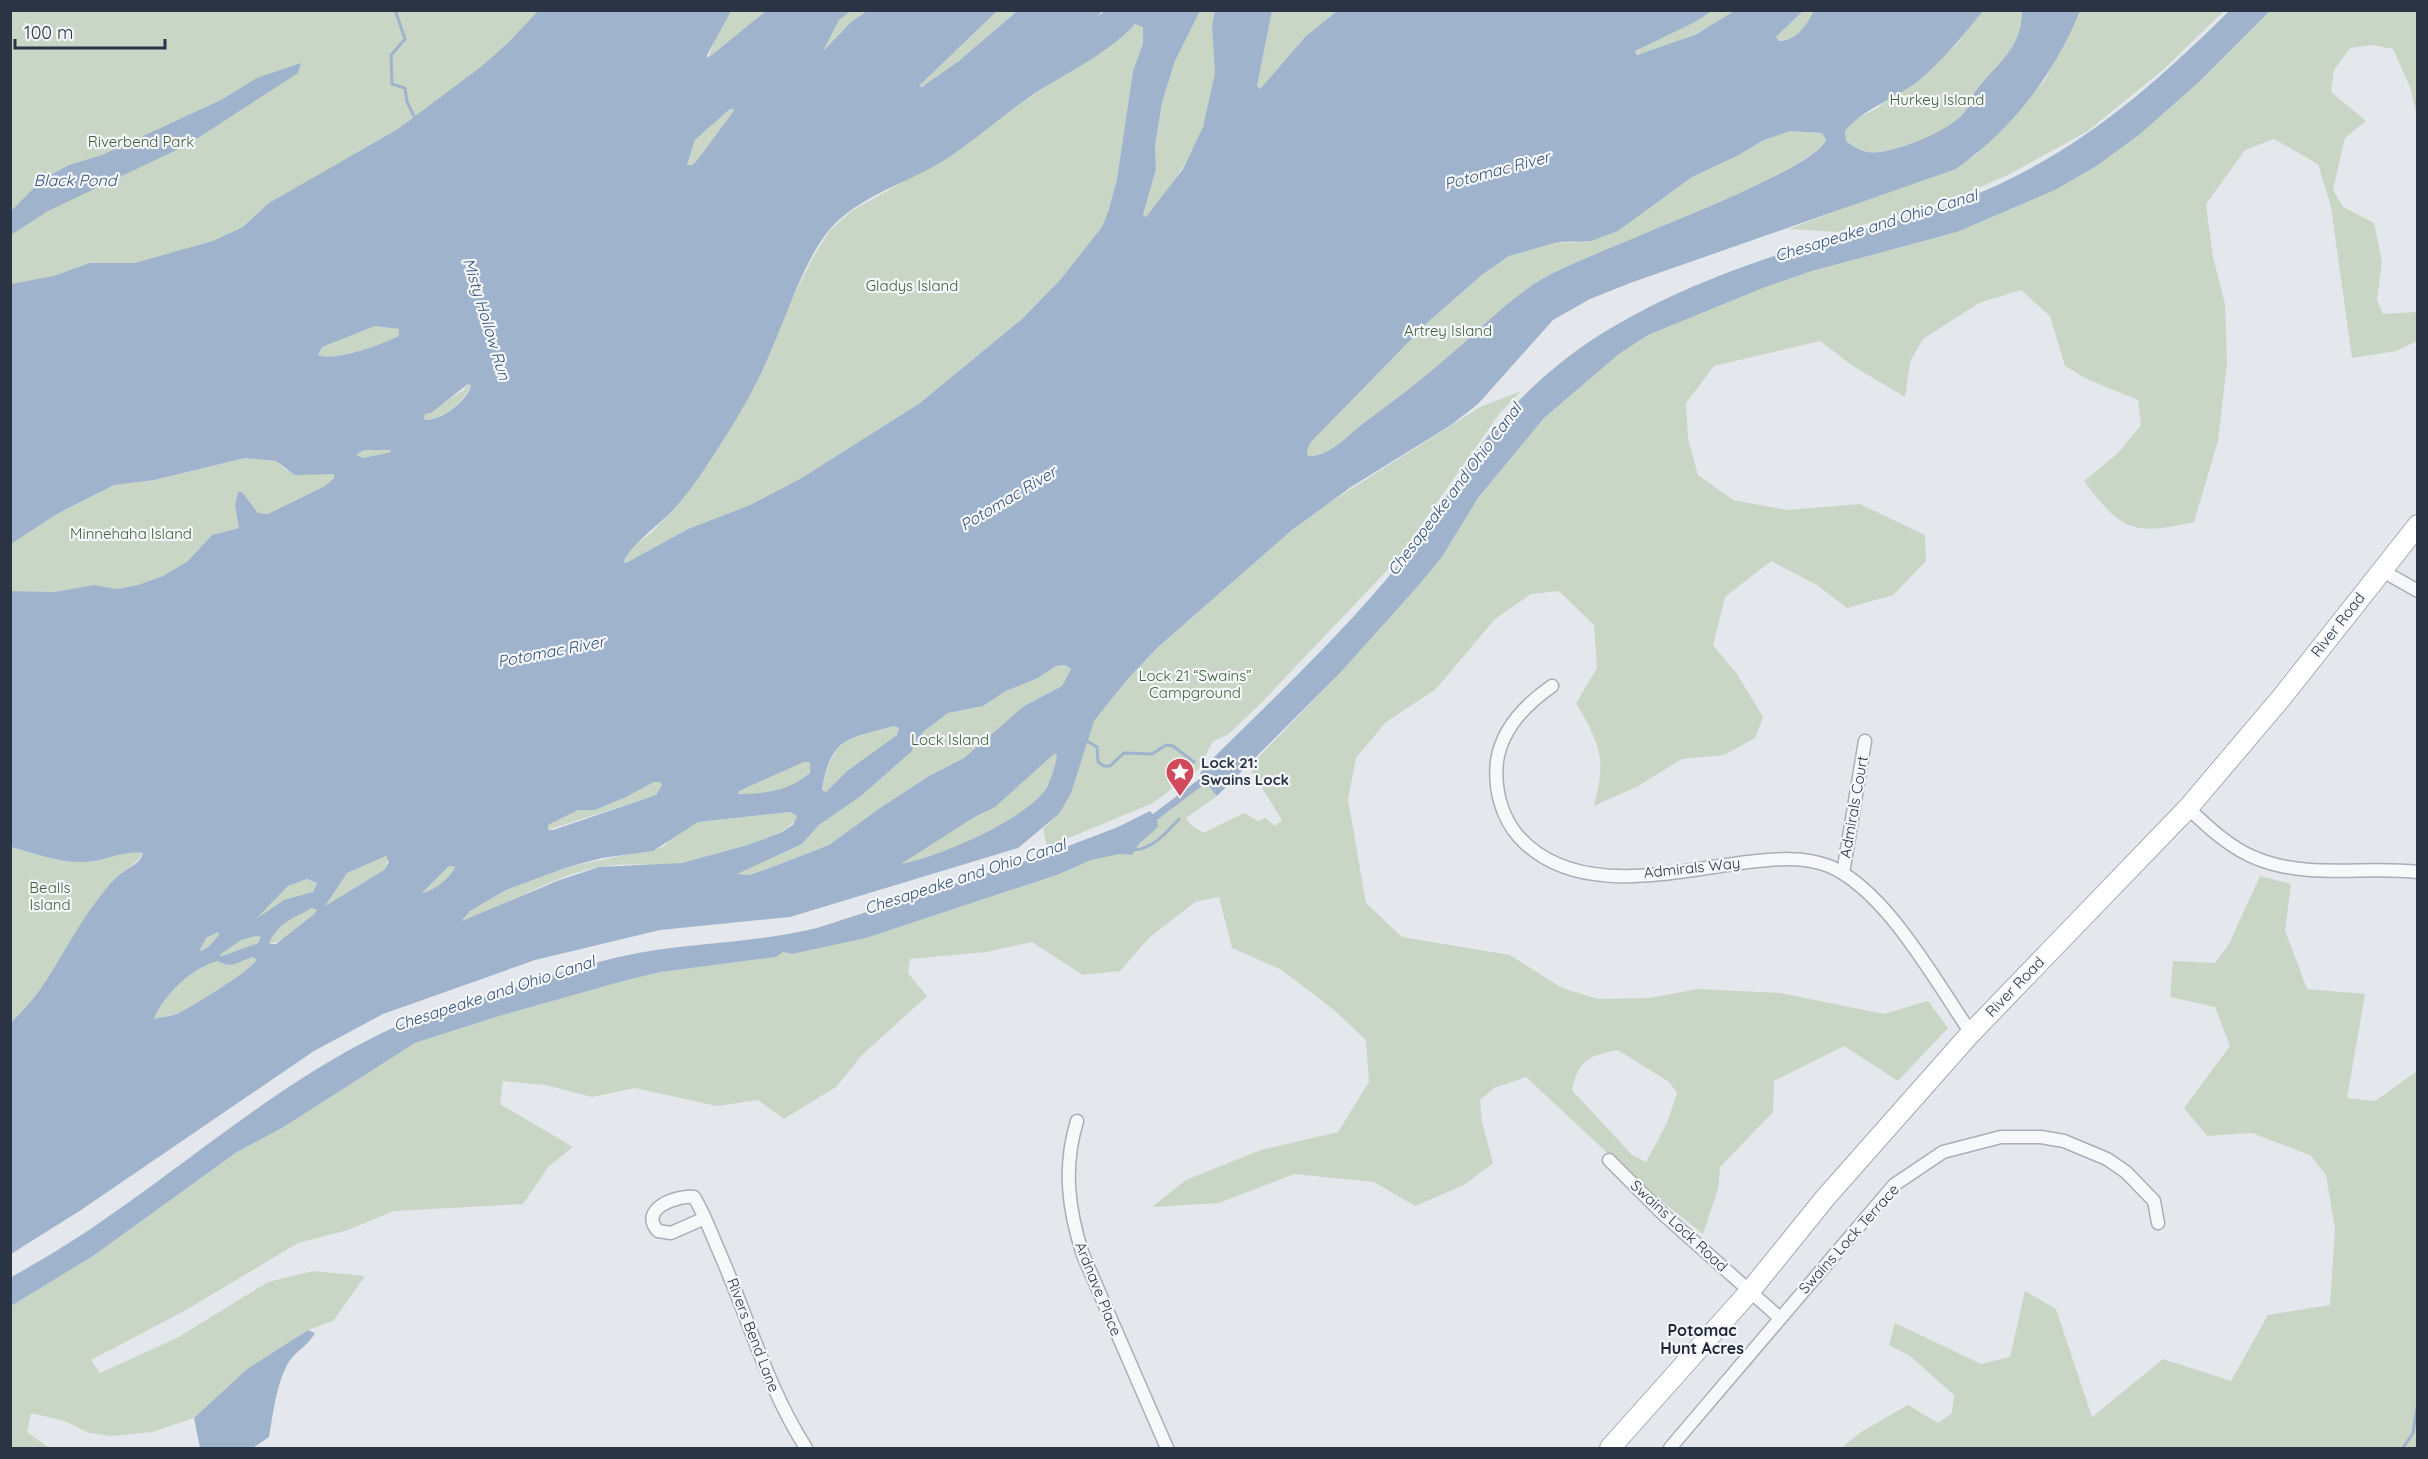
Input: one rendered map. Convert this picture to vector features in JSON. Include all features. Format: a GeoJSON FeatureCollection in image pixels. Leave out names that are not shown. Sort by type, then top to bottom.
{"type":"FeatureCollection","features":[{"type":"Feature","properties":{"kind":"main road","name":"River Road"},"geometry":{"type":"LineString","coordinates":[[1610,1449],[1750,1291],[1826,1197],[1971,1034],[2188,808],[2282,697],[2418,525]]}},
{"type":"Feature","properties":{"kind":"street"},"geometry":{"type":"LineString","coordinates":[[2381,570],[2418,591]]}},
{"type":"Feature","properties":{"kind":"street","name":"Admirals Way"},"geometry":{"type":"LineString","coordinates":[[1552,686],[1520,712],[1500,747],[1497,764],[1497,791],[1502,808],[1513,831],[1530,849],[1570,870],[1600,876],[1647,874],[1779,859],[1808,860],[1843,873],[1862,886],[1885,909],[1971,1034]]}},
{"type":"Feature","properties":{"kind":"street","name":"Admirals Court"},"geometry":{"type":"LineString","coordinates":[[1843,873],[1865,741]]}},
{"type":"Feature","properties":{"kind":"street"},"geometry":{"type":"LineString","coordinates":[[2188,808],[2216,833],[2259,860],[2316,870],[2390,868],[2418,872]]}},
{"type":"Feature","properties":{"kind":"street","name":"Ardnave Place"},"geometry":{"type":"LineString","coordinates":[[1077,1121],[1069,1150],[1069,1189],[1076,1232],[1083,1257],[1167,1449]]}},
{"type":"Feature","properties":{"kind":"street","name":"Swains Lock Terrace"},"geometry":{"type":"LineString","coordinates":[[1670,1449],[1894,1185],[1943,1152],[2001,1137],[2040,1137],[2086,1149],[2126,1172],[2154,1202],[2158,1223]]}},
{"type":"Feature","properties":{"kind":"street","name":"Swains Lock Road"},"geometry":{"type":"LineString","coordinates":[[1610,1160],[1664,1214],[1750,1291]]}},
{"type":"Feature","properties":{"kind":"street","name":"Rivers Bend Lane"},"geometry":{"type":"LineString","coordinates":[[705,1218],[749,1320],[772,1386],[786,1416],[806,1449]]}},
{"type":"Feature","properties":{"kind":"street"},"geometry":{"type":"LineString","coordinates":[[1750,1291],[1780,1318]]}},
{"type":"Feature","properties":{"kind":"green space","name":"Riverbend Park"},"geometry":{"type":"Polygon","coordinates":[[[10,11],[547,11],[456,89],[238,242],[11,308],[10,11]]]}},
{"type":"Feature","properties":{"kind":"green space"},"geometry":{"type":"Polygon","coordinates":[[[731,11],[766,11],[708,58],[719,28],[731,11]]]}},
{"type":"Feature","properties":{"kind":"green space"},"geometry":{"type":"Polygon","coordinates":[[[851,11],[867,11],[851,22],[822,51],[839,20],[851,11]]]}},
{"type":"Feature","properties":{"kind":"green space"},"geometry":{"type":"Polygon","coordinates":[[[997,11],[1017,11],[939,77],[918,87],[997,11]]]}},
{"type":"Feature","properties":{"kind":"green space"},"geometry":{"type":"Polygon","coordinates":[[[1200,11],[1215,11],[1215,75],[1209,107],[1199,137],[1184,165],[1158,206],[1146,217],[1143,215],[1156,169],[1155,146],[1162,104],[1175,61],[1200,11]]]}},
{"type":"Feature","properties":{"kind":"green space"},"geometry":{"type":"Polygon","coordinates":[[[1272,11],[1337,11],[1306,36],[1260,89],[1257,86],[1272,11]]]}},
{"type":"Feature","properties":{"kind":"green space"},"geometry":{"type":"Polygon","coordinates":[[[1712,11],[1734,11],[1672,46],[1658,51],[1634,53],[1695,22],[1712,11]]]}},
{"type":"Feature","properties":{"kind":"green space"},"geometry":{"type":"Polygon","coordinates":[[[1803,11],[1814,11],[1804,27],[1791,38],[1778,41],[1776,37],[1803,11]]]}},
{"type":"Feature","properties":{"kind":"green space","name":"Hurkey Island"},"geometry":{"type":"Polygon","coordinates":[[[1983,11],[2022,11],[2021,24],[2013,46],[1975,92],[1964,113],[1933,134],[1890,150],[1867,152],[1846,141],[1845,131],[1854,120],[1876,109],[1955,46],[1983,11]]]}},
{"type":"Feature","properties":{"kind":"green space"},"geometry":{"type":"Polygon","coordinates":[[[2080,11],[2224,11],[2164,69],[2088,131],[2008,175],[1953,199],[1838,232],[1789,229],[1881,194],[1956,169],[1977,154],[2045,80],[2080,11]]]}},
{"type":"Feature","properties":{"kind":"green space"},"geometry":{"type":"Polygon","coordinates":[[[2270,11],[2417,11],[2417,116],[2410,87],[2393,49],[2373,45],[2350,48],[2334,70],[2331,92],[2366,121],[2345,138],[2333,190],[2343,207],[2374,223],[2382,262],[2377,300],[2383,314],[2417,312],[2417,341],[2396,351],[2352,358],[2331,207],[2318,164],[2274,139],[2245,150],[2206,204],[2213,257],[2225,304],[2227,364],[2218,441],[2194,522],[2156,529],[2130,526],[2108,510],[2084,481],[2118,453],[2141,425],[2138,400],[2087,379],[2065,366],[2050,316],[2021,290],[1979,303],[1923,339],[1910,362],[1905,397],[1853,366],[1820,341],[1714,366],[1686,403],[1688,439],[1698,475],[1733,500],[1787,510],[1860,504],[1925,535],[1926,561],[1893,595],[1847,608],[1817,585],[1771,561],[1725,597],[1713,645],[1737,674],[1763,717],[1755,738],[1724,755],[1682,759],[1638,786],[1594,806],[1600,775],[1599,752],[1591,730],[1576,703],[1597,668],[1594,625],[1559,591],[1531,594],[1495,619],[1436,689],[1386,722],[1356,758],[1348,799],[1366,903],[1402,937],[1510,955],[1562,988],[1598,999],[1649,998],[1698,989],[1780,993],[1884,1014],[1928,1001],[1948,1028],[1898,1081],[1844,1046],[1774,1081],[1773,1112],[1720,1167],[1718,1189],[1703,1234],[1644,1187],[1526,1077],[1494,1088],[1480,1100],[1482,1122],[1493,1163],[1464,1185],[1415,1206],[1374,1182],[1294,1174],[1219,1203],[1152,1207],[1186,1180],[1261,1150],[1338,1132],[1369,1082],[1366,1040],[1334,1010],[1282,970],[1232,948],[1219,897],[1195,902],[1149,938],[1120,971],[1083,975],[1032,942],[986,952],[910,959],[908,973],[927,996],[862,1055],[836,1087],[784,1119],[758,1100],[717,1106],[635,1088],[592,1097],[546,1085],[503,1081],[500,1104],[573,1147],[549,1166],[523,1204],[394,1211],[348,1230],[298,1243],[186,1310],[91,1360],[100,1373],[177,1338],[268,1282],[313,1271],[365,1276],[333,1321],[308,1330],[247,1369],[194,1418],[152,1432],[112,1436],[89,1433],[65,1421],[31,1413],[27,1432],[49,1448],[11,1448],[11,1306],[93,1256],[237,1152],[282,1128],[415,1043],[496,1017],[661,972],[776,957],[783,952],[792,954],[866,938],[1057,875],[1091,860],[1120,854],[1132,855],[1149,835],[1157,820],[1207,782],[1217,796],[1186,818],[1191,825],[1203,833],[1244,813],[1258,821],[1265,818],[1275,826],[1282,820],[1249,767],[1340,673],[1442,557],[1478,498],[1544,418],[1619,354],[1648,335],[1763,288],[1812,271],[1957,232],[2055,190],[2095,167],[2200,81],[2270,11]],[[1618,1050],[1599,1054],[1586,1061],[1578,1072],[1572,1090],[1632,1155],[1646,1162],[1667,1123],[1677,1093],[1669,1082],[1618,1050]]]}},
{"type":"Feature","properties":{"kind":"green space","name":"Gladys Island"},"geometry":{"type":"Polygon","coordinates":[[[1136,24],[1143,27],[1143,43],[1133,71],[1117,179],[1109,209],[1102,227],[1060,280],[1022,319],[920,403],[800,479],[750,505],[688,529],[626,563],[624,562],[630,549],[651,533],[675,508],[710,461],[812,259],[830,230],[853,210],[956,152],[997,120],[1136,24]]]}},
{"type":"Feature","properties":{"kind":"green space"},"geometry":{"type":"Polygon","coordinates":[[[730,109],[734,109],[733,112],[698,159],[691,165],[687,165],[695,140],[730,109]]]}},
{"type":"Feature","properties":{"kind":"green space","name":"Artrey Island"},"geometry":{"type":"Polygon","coordinates":[[[1790,131],[1822,133],[1826,139],[1811,154],[1742,192],[1567,266],[1542,279],[1504,307],[1425,376],[1339,444],[1324,453],[1308,456],[1307,450],[1311,442],[1428,322],[1483,274],[1509,256],[1558,242],[1572,243],[1618,231],[1692,177],[1739,155],[1762,141],[1790,131]]]}},
{"type":"Feature","properties":{"kind":"green space"},"geometry":{"type":"Polygon","coordinates":[[[375,326],[399,329],[399,337],[347,354],[326,357],[318,355],[322,347],[375,326]]]}},
{"type":"Feature","properties":{"kind":"green space"},"geometry":{"type":"Polygon","coordinates":[[[468,384],[471,384],[469,390],[452,409],[437,418],[424,419],[425,414],[464,390],[468,384]]]}},
{"type":"Feature","properties":{"kind":"green space","name":"Lock 21 “Swains” Campground"},"geometry":{"type":"Polygon","coordinates":[[[1521,391],[1499,414],[1396,561],[1262,702],[1229,734],[1213,741],[1199,769],[1153,803],[1047,847],[1043,829],[1059,814],[1094,721],[1126,681],[1157,648],[1292,530],[1321,508],[1480,407],[1521,391]]]}},
{"type":"Feature","properties":{"kind":"green space"},"geometry":{"type":"Polygon","coordinates":[[[364,450],[390,450],[391,452],[363,458],[356,455],[364,450]]]}},
{"type":"Feature","properties":{"kind":"green space","name":"Minnehaha Island"},"geometry":{"type":"Polygon","coordinates":[[[245,458],[276,461],[286,470],[334,474],[334,478],[325,486],[269,514],[258,513],[242,492],[238,492],[235,505],[239,528],[212,535],[188,561],[163,576],[138,585],[117,589],[94,585],[54,592],[11,591],[11,544],[57,514],[114,485],[154,480],[245,458]]]}},
{"type":"Feature","properties":{"kind":"green space","name":"Lock Island"},"geometry":{"type":"Polygon","coordinates":[[[1065,665],[1071,669],[1062,686],[1024,706],[964,758],[929,776],[829,845],[749,875],[736,874],[802,844],[819,825],[861,796],[911,752],[923,732],[948,713],[983,706],[1006,691],[1038,678],[1056,666],[1065,665]]]}},
{"type":"Feature","properties":{"kind":"green space"},"geometry":{"type":"Polygon","coordinates":[[[894,726],[899,728],[897,735],[847,771],[826,792],[822,790],[837,749],[853,738],[894,726]]]}},
{"type":"Feature","properties":{"kind":"green space"},"geometry":{"type":"Polygon","coordinates":[[[1055,753],[1058,755],[1047,786],[1036,800],[1020,813],[958,846],[898,865],[983,814],[1055,753]]]}},
{"type":"Feature","properties":{"kind":"green space"},"geometry":{"type":"Polygon","coordinates":[[[804,762],[810,762],[812,767],[807,776],[791,787],[738,795],[739,791],[804,762]]]}},
{"type":"Feature","properties":{"kind":"green space"},"geometry":{"type":"Polygon","coordinates":[[[654,782],[660,782],[662,785],[656,795],[548,830],[548,825],[578,810],[595,810],[654,782]]]}},
{"type":"Feature","properties":{"kind":"green space"},"geometry":{"type":"Polygon","coordinates":[[[790,812],[797,816],[792,824],[765,839],[746,846],[681,863],[609,866],[581,871],[546,884],[462,922],[470,911],[506,890],[568,867],[663,847],[675,834],[698,822],[790,812]]]}},
{"type":"Feature","properties":{"kind":"green space","name":"Bealls Island"},"geometry":{"type":"Polygon","coordinates":[[[11,847],[75,862],[91,862],[128,853],[143,852],[102,894],[49,977],[11,1022],[11,847]]]}},
{"type":"Feature","properties":{"kind":"green space"},"geometry":{"type":"Polygon","coordinates":[[[386,856],[389,858],[384,870],[325,906],[347,873],[386,856]]]}},
{"type":"Feature","properties":{"kind":"green space"},"geometry":{"type":"Polygon","coordinates":[[[449,866],[455,867],[445,880],[432,890],[422,893],[449,866]]]}},
{"type":"Feature","properties":{"kind":"green space"},"geometry":{"type":"Polygon","coordinates":[[[2260,876],[2291,884],[2285,930],[2307,989],[2365,994],[2347,1098],[2375,1101],[2417,1071],[2417,1448],[1841,1448],[1861,1432],[1908,1405],[1938,1423],[1952,1413],[1954,1395],[1910,1356],[1889,1345],[1895,1323],[1981,1364],[2010,1357],[2025,1291],[2056,1309],[2092,1417],[2163,1359],[2231,1381],[2268,1315],[2330,1305],[2335,1229],[2326,1175],[2310,1155],[2252,1133],[2207,1136],[2184,1108],[2230,1046],[2215,1007],[2170,997],[2173,961],[2215,963],[2229,944],[2260,876]]]}},
{"type":"Feature","properties":{"kind":"green space"},"geometry":{"type":"Polygon","coordinates":[[[307,879],[317,883],[313,892],[255,920],[288,886],[307,879]]]}},
{"type":"Feature","properties":{"kind":"green space"},"geometry":{"type":"Polygon","coordinates":[[[317,907],[310,918],[297,930],[269,944],[276,931],[294,915],[317,907]]]}},
{"type":"Feature","properties":{"kind":"green space"},"geometry":{"type":"Polygon","coordinates":[[[218,932],[219,935],[208,947],[199,952],[206,938],[218,932]]]}},
{"type":"Feature","properties":{"kind":"green space"},"geometry":{"type":"Polygon","coordinates":[[[261,937],[258,943],[220,958],[220,954],[241,940],[261,937]]]}},
{"type":"Feature","properties":{"kind":"green space"},"geometry":{"type":"Polygon","coordinates":[[[253,957],[256,960],[252,965],[209,995],[181,1012],[153,1020],[171,992],[199,969],[218,961],[232,965],[253,957]]]}},
{"type":"Feature","properties":{"kind":"water","name":"Potomac River"},"geometry":{"type":"Polygon","coordinates":[[[538,11],[731,11],[707,55],[708,58],[766,11],[851,11],[839,20],[823,51],[851,22],[867,11],[997,11],[919,86],[922,87],[959,61],[1017,11],[1102,11],[1098,16],[1105,11],[1200,11],[1175,61],[1162,103],[1155,146],[1156,169],[1143,215],[1146,217],[1183,169],[1203,127],[1215,73],[1212,25],[1215,11],[1272,11],[1257,86],[1260,89],[1306,36],[1337,11],[1712,11],[1695,22],[1635,51],[1637,55],[1695,35],[1734,11],[1803,11],[1776,37],[1779,41],[1796,35],[1814,11],[1983,11],[1952,48],[1917,82],[1861,116],[1845,131],[1846,141],[1851,145],[1867,152],[1877,152],[1919,141],[1946,127],[1964,113],[1975,92],[2013,46],[2018,36],[2022,11],[2080,11],[2058,57],[2030,99],[1996,136],[1956,169],[1630,283],[1590,299],[1553,320],[1478,404],[1451,425],[1351,487],[1292,530],[1157,648],[1126,681],[1094,721],[1071,793],[1059,814],[1018,848],[790,917],[660,930],[535,960],[383,1014],[314,1051],[81,1210],[11,1254],[11,1022],[37,994],[105,890],[117,877],[136,864],[143,853],[128,853],[75,862],[11,847],[11,591],[54,592],[94,585],[117,589],[138,585],[163,576],[188,561],[212,535],[239,528],[235,505],[238,492],[242,492],[258,513],[268,514],[325,486],[334,478],[334,474],[295,475],[276,461],[245,458],[154,480],[114,485],[57,514],[11,544],[11,284],[54,276],[90,263],[135,263],[213,241],[243,227],[269,203],[398,129],[482,66],[538,11]],[[1135,24],[1099,54],[1031,96],[944,160],[852,209],[830,229],[811,257],[761,373],[726,435],[683,498],[638,543],[624,562],[626,563],[688,529],[750,505],[800,479],[920,403],[1022,319],[1060,280],[1102,227],[1109,209],[1117,179],[1133,71],[1143,43],[1143,27],[1135,24]],[[730,109],[695,140],[687,165],[692,165],[734,109],[730,109]],[[1790,131],[1762,141],[1739,155],[1692,177],[1618,231],[1591,241],[1558,242],[1509,256],[1483,274],[1428,322],[1311,442],[1307,450],[1308,456],[1324,453],[1338,444],[1425,376],[1504,307],[1542,279],[1782,173],[1811,155],[1826,140],[1822,133],[1790,131]],[[375,326],[322,347],[318,355],[326,357],[359,351],[382,343],[399,336],[399,329],[375,326]],[[468,384],[431,413],[425,414],[424,419],[437,418],[452,409],[465,397],[471,385],[468,384]],[[364,450],[356,455],[363,458],[391,452],[390,450],[364,450]],[[1065,665],[1056,666],[1038,678],[1006,691],[983,706],[948,713],[923,732],[911,752],[861,796],[819,825],[802,844],[737,874],[749,875],[829,845],[929,776],[964,758],[1024,706],[1062,686],[1071,669],[1065,665]],[[894,726],[853,738],[837,749],[826,772],[822,790],[826,792],[847,771],[897,735],[899,728],[894,726]],[[1055,753],[995,807],[973,818],[901,864],[980,835],[1021,812],[1047,787],[1057,756],[1055,753]],[[804,762],[739,791],[738,794],[767,792],[794,784],[810,773],[810,762],[804,762]],[[654,782],[595,810],[578,810],[548,825],[548,830],[656,795],[662,785],[660,782],[654,782]],[[790,812],[698,822],[653,851],[602,858],[568,867],[506,890],[470,911],[462,921],[557,881],[599,867],[682,863],[748,845],[782,832],[793,825],[797,816],[790,812]],[[386,856],[347,873],[325,906],[384,870],[389,862],[386,856]],[[449,866],[422,893],[432,890],[446,880],[455,867],[449,866]],[[307,879],[288,886],[256,919],[284,900],[313,892],[317,883],[307,879]],[[312,908],[281,926],[269,944],[276,944],[317,910],[312,908]],[[218,932],[206,938],[199,952],[208,947],[219,935],[218,932]],[[261,937],[241,940],[220,957],[258,943],[261,937]],[[253,957],[232,965],[218,961],[189,975],[171,992],[154,1019],[188,1008],[234,979],[256,960],[253,957]]]}},
{"type":"Feature","properties":{"kind":"water","name":"Chesapeake and Ohio Canal"},"geometry":{"type":"Polygon","coordinates":[[[2229,11],[2270,11],[2200,81],[2140,134],[2095,167],[2055,190],[1957,232],[1812,271],[1763,288],[1648,335],[1619,354],[1544,418],[1478,498],[1442,557],[1340,673],[1217,796],[1206,783],[1157,820],[1158,827],[1139,844],[1132,855],[1120,854],[1091,860],[1057,875],[866,938],[792,954],[783,952],[776,957],[661,972],[496,1017],[415,1043],[282,1128],[237,1152],[93,1256],[11,1306],[11,1277],[105,1219],[286,1089],[333,1059],[382,1033],[439,1011],[576,968],[616,958],[656,950],[777,936],[817,928],[1050,853],[1118,827],[1150,811],[1153,814],[1202,777],[1200,773],[1210,761],[1308,665],[1355,615],[1409,552],[1466,466],[1497,425],[1531,389],[1569,356],[1638,313],[1723,274],[1841,235],[1960,201],[2037,165],[2072,144],[2137,96],[2229,11]]]}},
{"type":"Feature","properties":{"kind":"water","name":"Black Pond"},"geometry":{"type":"Polygon","coordinates":[[[301,63],[298,73],[187,145],[48,211],[11,235],[11,211],[43,179],[69,165],[102,155],[221,100],[257,78],[301,63]]]}},
{"type":"Feature","properties":{"kind":"water"},"geometry":{"type":"Polygon","coordinates":[[[308,1330],[315,1333],[309,1342],[293,1356],[283,1373],[275,1400],[269,1437],[253,1448],[200,1448],[194,1418],[247,1369],[308,1330]]]}},
{"type":"Feature","properties":{"kind":"waterway","name":"Misty Hollow Run"},"geometry":{"type":"LineString","coordinates":[[395,10],[405,39],[391,55],[392,84],[405,88],[407,102],[415,118]]}},
{"type":"Feature","properties":{"kind":"waterway"},"geometry":{"type":"LineString","coordinates":[[1087,741],[1097,747],[1098,762],[1104,766],[1110,766],[1124,753],[1152,754],[1166,745],[1173,746],[1194,762]]}},
{"type":"Feature","properties":{"kind":"waterway"},"geometry":{"type":"LineString","coordinates":[[1133,850],[1153,844],[1179,819]]}},
{"type":"Feature","properties":{"kind":"waterway"},"geometry":{"type":"LineString","coordinates":[[2403,1448],[2413,1433],[2418,1402]]}},
{"type":"Feature","properties":{"kind":"place","name":"Lock 21: Swains Lock"},"geometry":{"type":"Point","coordinates":[1180,798]}},
{"type":"Feature","properties":{"kind":"district","name":"Potomac Hunt Acres"},"geometry":{"type":"Point","coordinates":[1702,1339]}}]}
